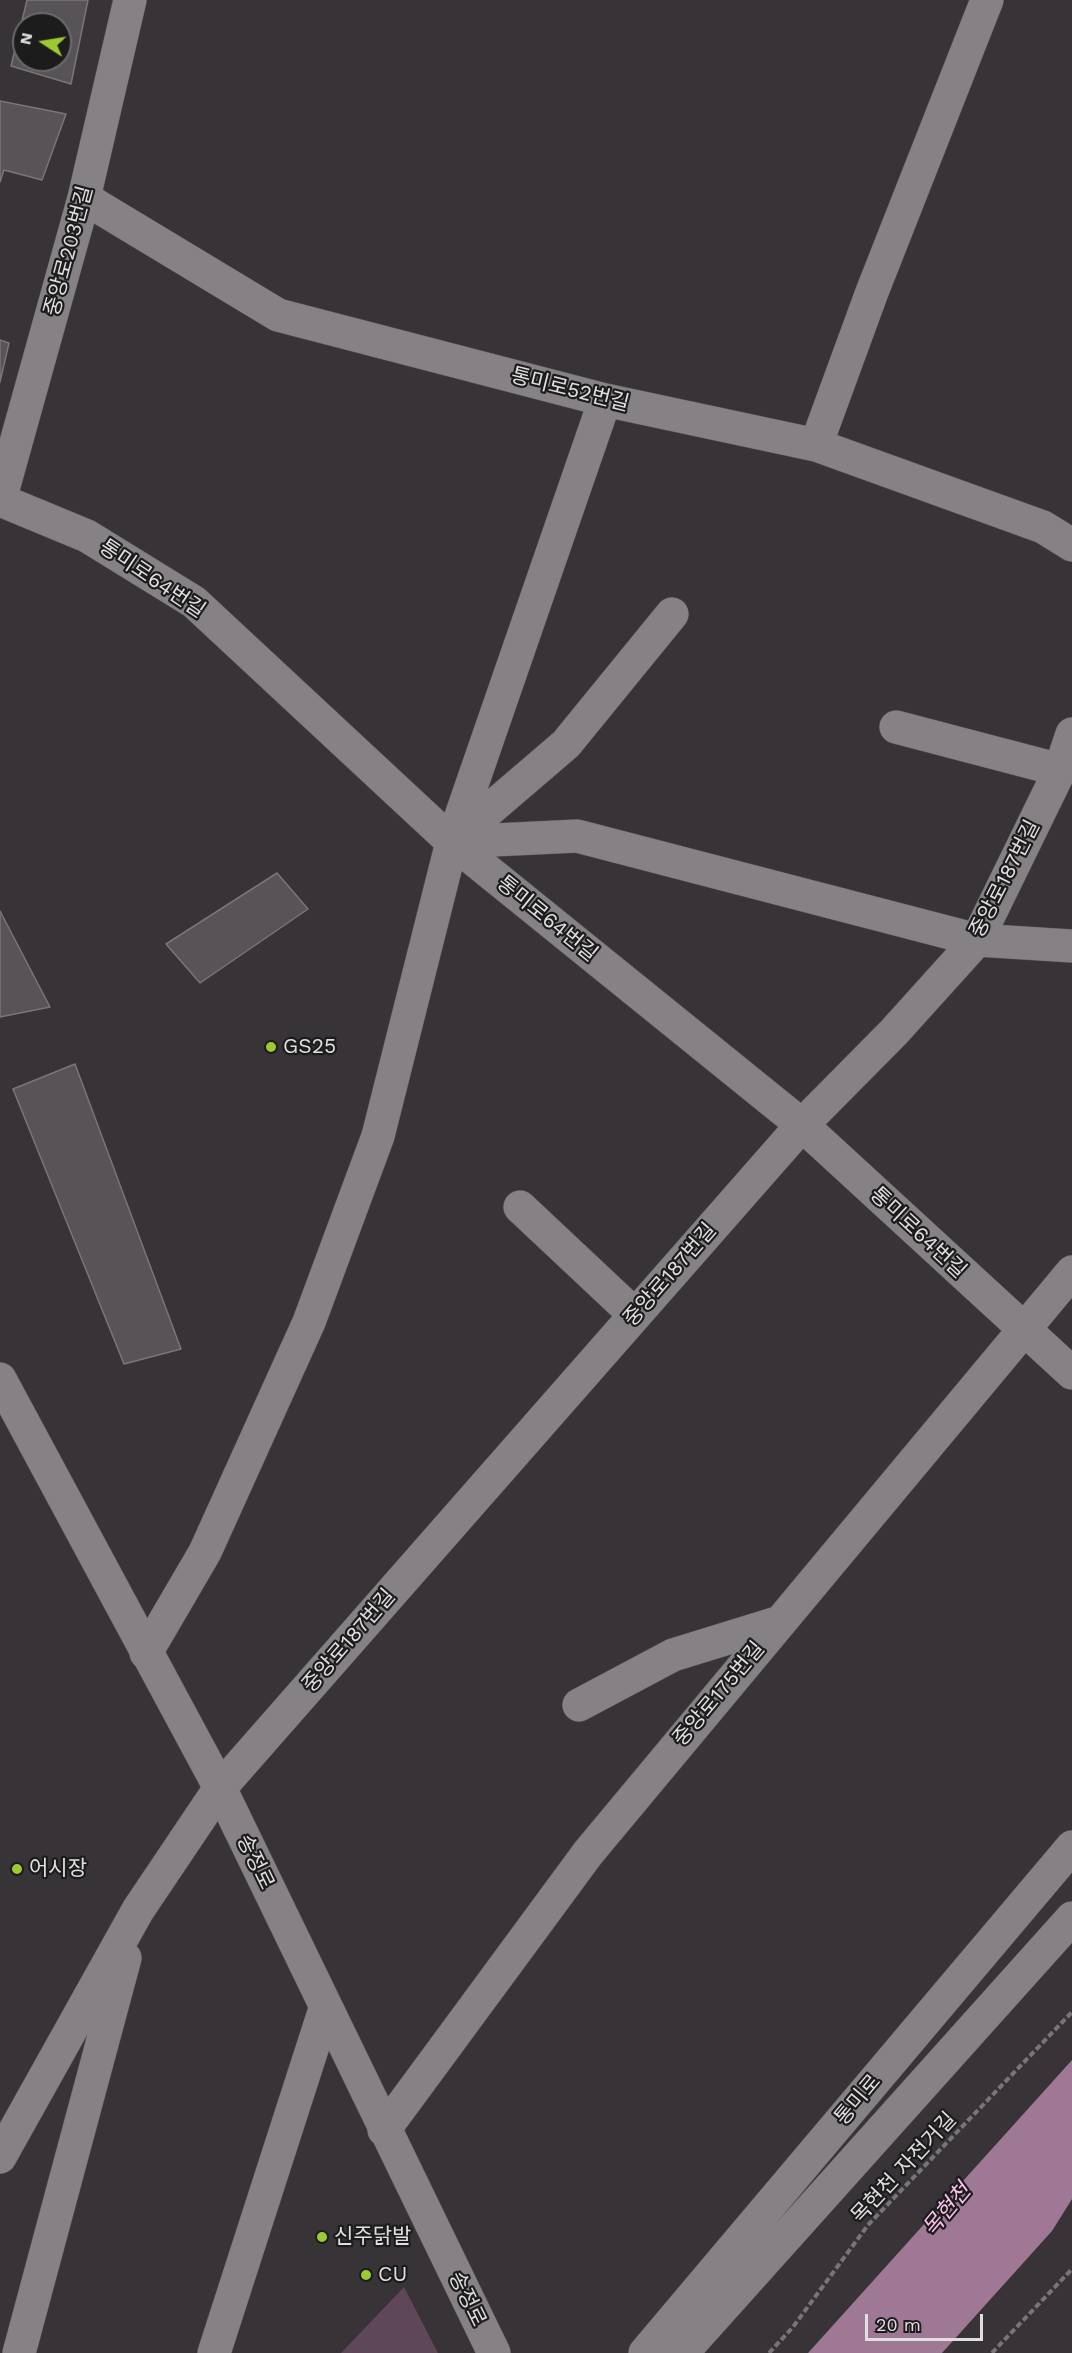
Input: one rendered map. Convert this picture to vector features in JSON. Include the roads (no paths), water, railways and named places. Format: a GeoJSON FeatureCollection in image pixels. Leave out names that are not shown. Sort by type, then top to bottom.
{"type":"FeatureCollection","features":[{"type":"Feature","properties":{"kind":"street","name":"중앙로203번길"},"geometry":{"type":"LineString","coordinates":[[0,500],[84,198],[130,0]]}},
{"type":"Feature","properties":{"kind":"street"},"geometry":{"type":"LineString","coordinates":[[816,445],[872,292],[987,0]]}},
{"type":"Feature","properties":{"kind":"street","name":"통미로52번길"},"geometry":{"type":"LineString","coordinates":[[84,198],[278,315],[605,400],[816,445],[1043,527],[1072,545]]}},
{"type":"Feature","properties":{"kind":"street"},"geometry":{"type":"LineString","coordinates":[[146,1653],[206,1552],[309,1322],[378,1136],[452,842],[605,400]]}},
{"type":"Feature","properties":{"kind":"street","name":"통미로64번길"},"geometry":{"type":"LineString","coordinates":[[0,500],[87,536],[194,602],[452,842],[802,1125],[1072,1373]]}},
{"type":"Feature","properties":{"kind":"street"},"geometry":{"type":"LineString","coordinates":[[452,842],[566,744],[672,614]]}},
{"type":"Feature","properties":{"kind":"street"},"geometry":{"type":"LineString","coordinates":[[896,727],[1060,770]]}},
{"type":"Feature","properties":{"kind":"street","name":"중앙로187번길"},"geometry":{"type":"LineString","coordinates":[[138,1910],[220,1788],[802,1125],[894,1032],[977,940],[1060,770],[1072,734]]}},
{"type":"Feature","properties":{"kind":"street"},"geometry":{"type":"LineString","coordinates":[[452,842],[577,836],[977,940],[1072,946]]}},
{"type":"Feature","properties":{"kind":"street"},"geometry":{"type":"LineString","coordinates":[[520,1207],[634,1315]]}},
{"type":"Feature","properties":{"kind":"street","name":"중앙로175번길"},"geometry":{"type":"LineString","coordinates":[[384,2130],[588,1852],[1072,1272]]}},
{"type":"Feature","properties":{"kind":"street","name":"송정로"},"geometry":{"type":"LineString","coordinates":[[0,1379],[220,1788],[325,2009],[494,2353]]}},
{"type":"Feature","properties":{"kind":"street"},"geometry":{"type":"LineString","coordinates":[[579,1705],[673,1654],[780,1622]]}},
{"type":"Feature","properties":{"kind":"street","name":"통미로"},"geometry":{"type":"LineString","coordinates":[[645,2353],[1072,1847]]}},
{"type":"Feature","properties":{"kind":"street"},"geometry":{"type":"LineString","coordinates":[[0,2157],[138,1910]]}},
{"type":"Feature","properties":{"kind":"street"},"geometry":{"type":"LineString","coordinates":[[19,2353],[138,1910]]}},
{"type":"Feature","properties":{"kind":"street","name":"통미로"},"geometry":{"type":"LineString","coordinates":[[682,2353],[1072,1918]]}},
{"type":"Feature","properties":{"kind":"street"},"geometry":{"type":"LineString","coordinates":[[214,2353],[325,2009]]}},
{"type":"Feature","properties":{"kind":"water","name":"목현천"},"geometry":{"type":"Polygon","coordinates":[[[1072,2060],[1072,2199],[1052,2231],[942,2353],[808,2353],[1072,2060]]]}},
{"type":"Feature","properties":{"kind":"place","name":"GS25"},"geometry":{"type":"Point","coordinates":[271,1047]}},
{"type":"Feature","properties":{"kind":"place","name":"어시장"},"geometry":{"type":"Point","coordinates":[17,1869]}},
{"type":"Feature","properties":{"kind":"place","name":"신주닭발"},"geometry":{"type":"Point","coordinates":[322,2237]}},
{"type":"Feature","properties":{"kind":"place","name":"CU"},"geometry":{"type":"Point","coordinates":[366,2275]}}]}
